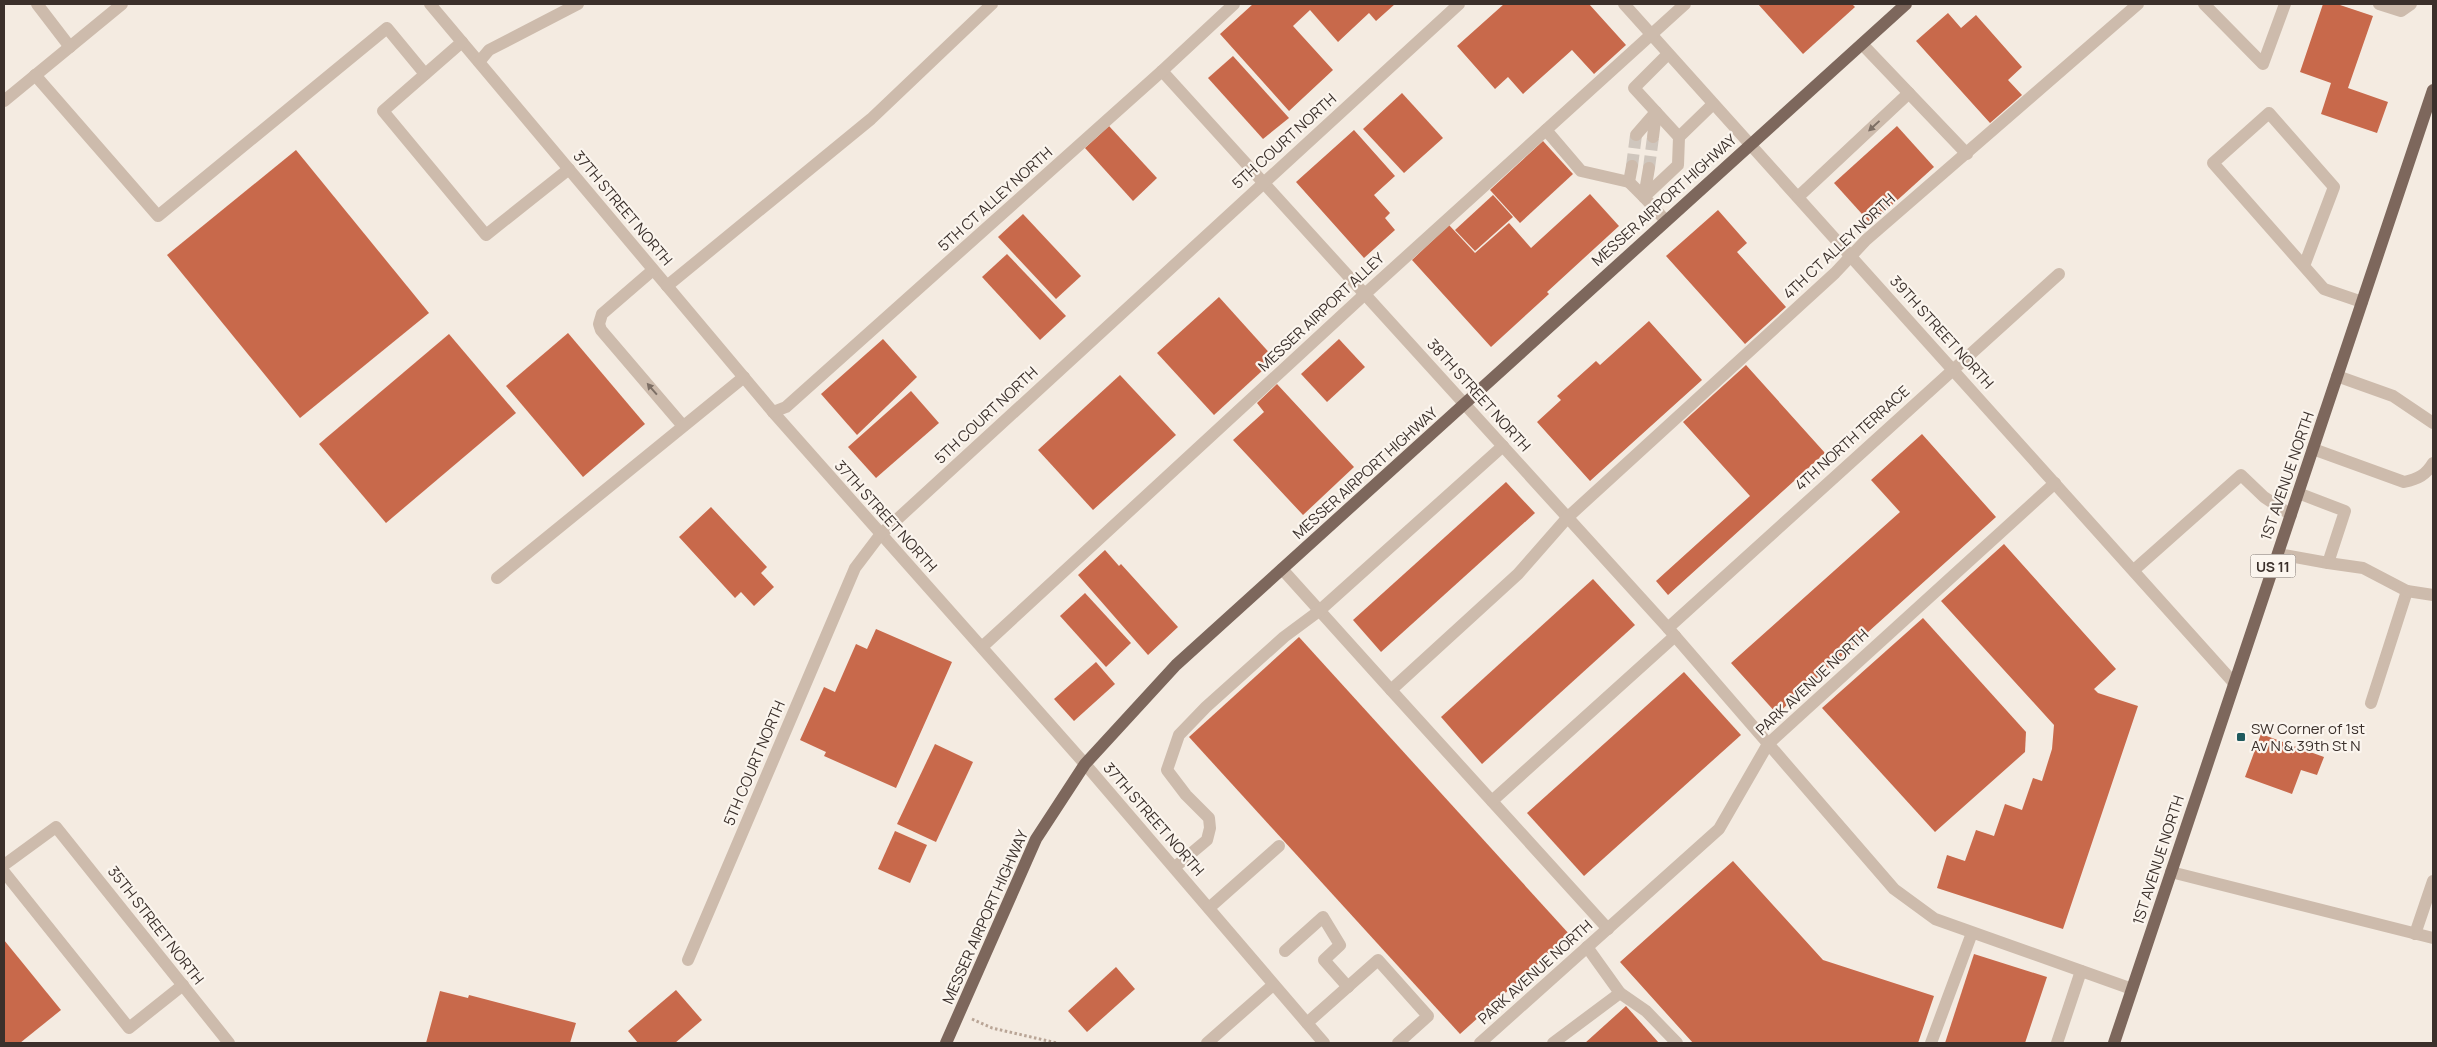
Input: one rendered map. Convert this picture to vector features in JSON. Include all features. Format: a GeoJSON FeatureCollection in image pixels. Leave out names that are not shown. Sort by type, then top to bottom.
{"type":"FeatureCollection","features":[{"type":"Feature","properties":{"kind":"main road","name":"MESSER AIRPORT HIGHWAY"},"geometry":{"type":"LineString","coordinates":[[946,1043],[1036,839],[1086,764],[1176,666],[1906,4]]}},
{"type":"Feature","properties":{"kind":"main road","name":"1ST AVENUE NORTH"},"geometry":{"type":"LineString","coordinates":[[2114,1043],[2433,90]]}},
{"type":"Feature","properties":{"kind":"street"},"geometry":{"type":"LineString","coordinates":[[37,4],[70,47]]}},
{"type":"Feature","properties":{"kind":"street"},"geometry":{"type":"LineString","coordinates":[[4,101],[122,4]]}},
{"type":"Feature","properties":{"kind":"street","name":"37TH STREET NORTH"},"geometry":{"type":"LineString","coordinates":[[430,4],[773,412],[880,535],[1086,764],[1324,1043]]}},
{"type":"Feature","properties":{"kind":"street"},"geometry":{"type":"LineString","coordinates":[[479,62],[489,50],[578,4]]}},
{"type":"Feature","properties":{"kind":"street"},"geometry":{"type":"LineString","coordinates":[[667,286],[870,119],[992,4]]}},
{"type":"Feature","properties":{"kind":"street","name":"5TH CT ALLEY NORTH"},"geometry":{"type":"LineString","coordinates":[[773,412],[786,407],[1162,71],[1234,4]]}},
{"type":"Feature","properties":{"kind":"street","name":"5TH COURT NORTH"},"geometry":{"type":"LineString","coordinates":[[688,960],[855,568],[880,535],[1459,4]]}},
{"type":"Feature","properties":{"kind":"street","name":"39TH STREET NORTH"},"geometry":{"type":"LineString","coordinates":[[1624,4],[2234,683]]}},
{"type":"Feature","properties":{"kind":"street","name":"MESSER AIRPORT ALLEY"},"geometry":{"type":"LineString","coordinates":[[982,647],[1365,294],[1685,4]]}},
{"type":"Feature","properties":{"kind":"street","name":"4TH CT ALLEY NORTH"},"geometry":{"type":"LineString","coordinates":[[1391,690],[1518,574],[1568,517],[1835,273],[1866,240],[2138,4]]}},
{"type":"Feature","properties":{"kind":"street"},"geometry":{"type":"LineString","coordinates":[[2204,4],[2263,64],[2285,4]]}},
{"type":"Feature","properties":{"kind":"street"},"geometry":{"type":"LineString","coordinates":[[2379,4],[2401,11],[2410,4]]}},
{"type":"Feature","properties":{"kind":"street"},"geometry":{"type":"LineString","coordinates":[[35,75],[158,216],[387,28],[425,74]]}},
{"type":"Feature","properties":{"kind":"street"},"geometry":{"type":"LineString","coordinates":[[462,42],[383,111],[486,235],[569,169]]}},
{"type":"Feature","properties":{"kind":"street"},"geometry":{"type":"LineString","coordinates":[[1862,44],[1967,154]]}},
{"type":"Feature","properties":{"kind":"street"},"geometry":{"type":"LineString","coordinates":[[1644,197],[1678,166],[1679,137],[1634,88],[1668,54]]}},
{"type":"Feature","properties":{"kind":"street","name":"38TH STREET NORTH"},"geometry":{"type":"LineString","coordinates":[[1162,71],[1672,632],[1894,889],[1934,919],[2132,988]]}},
{"type":"Feature","properties":{"kind":"street"},"geometry":{"type":"LineString","coordinates":[[1798,197],[1909,93]]}},
{"type":"Feature","properties":{"kind":"street"},"geometry":{"type":"LineString","coordinates":[[1679,137],[1714,104]]}},
{"type":"Feature","properties":{"kind":"street"},"geometry":{"type":"LineString","coordinates":[[1636,135],[1656,112]]}},
{"type":"Feature","properties":{"kind":"street"},"geometry":{"type":"LineString","coordinates":[[1653,137],[1656,112]]}},
{"type":"Feature","properties":{"kind":"street"},"geometry":{"type":"LineString","coordinates":[[2304,266],[2334,187],[2269,113],[2213,163],[2324,289],[2362,302]]}},
{"type":"Feature","properties":{"kind":"street"},"geometry":{"type":"LineString","coordinates":[[1546,130],[1581,171],[1629,182],[1666,221]]}},
{"type":"Feature","properties":{"kind":"street"},"geometry":{"type":"LineString","coordinates":[[1629,182],[1632,166]]}},
{"type":"Feature","properties":{"kind":"street"},"geometry":{"type":"LineString","coordinates":[[1644,197],[1649,168]]}},
{"type":"Feature","properties":{"kind":"street"},"geometry":{"type":"LineString","coordinates":[[653,270],[602,314],[599,324],[601,330],[683,426]]}},
{"type":"Feature","properties":{"kind":"street","name":"4TH NORTH TERRACE"},"geometry":{"type":"LineString","coordinates":[[1492,801],[1953,368],[2059,274]]}},
{"type":"Feature","properties":{"kind":"street"},"geometry":{"type":"LineString","coordinates":[[2337,376],[2393,396],[2424,415],[2433,423]]}},
{"type":"Feature","properties":{"kind":"street"},"geometry":{"type":"LineString","coordinates":[[497,578],[744,377]]}},
{"type":"Feature","properties":{"kind":"street"},"geometry":{"type":"LineString","coordinates":[[1175,867],[1207,840],[1210,828],[1208,818],[1186,795],[1167,770],[1179,735],[1206,707],[1284,637],[1319,612],[1503,446]]}},
{"type":"Feature","properties":{"kind":"street"},"geometry":{"type":"LineString","coordinates":[[2313,449],[2404,482],[2417,479],[2428,471],[2433,463]]}},
{"type":"Feature","properties":{"kind":"street"},"geometry":{"type":"LineString","coordinates":[[2134,570],[2241,475],[2264,497],[2290,515]]}},
{"type":"Feature","properties":{"kind":"street","name":"PARK AVENUE NORTH"},"geometry":{"type":"LineString","coordinates":[[1480,1043],[1719,829],[1768,744],[2055,482]]}},
{"type":"Feature","properties":{"kind":"street"},"geometry":{"type":"LineString","coordinates":[[2298,493],[2345,511],[2328,562]]}},
{"type":"Feature","properties":{"kind":"street"},"geometry":{"type":"LineString","coordinates":[[2278,554],[2364,568],[2407,591],[2433,595]]}},
{"type":"Feature","properties":{"kind":"street"},"geometry":{"type":"LineString","coordinates":[[1282,569],[1608,929]]}},
{"type":"Feature","properties":{"kind":"street"},"geometry":{"type":"LineString","coordinates":[[2371,703],[2407,591]]}},
{"type":"Feature","properties":{"kind":"street","name":"35TH STREET NORTH"},"geometry":{"type":"LineString","coordinates":[[4,865],[56,827],[229,1043]]}},
{"type":"Feature","properties":{"kind":"street"},"geometry":{"type":"LineString","coordinates":[[1209,908],[1279,846]]}},
{"type":"Feature","properties":{"kind":"street"},"geometry":{"type":"LineString","coordinates":[[4,872],[129,1028],[183,985]]}},
{"type":"Feature","properties":{"kind":"street"},"geometry":{"type":"LineString","coordinates":[[2171,872],[2433,938]]}},
{"type":"Feature","properties":{"kind":"street"},"geometry":{"type":"LineString","coordinates":[[2416,934],[2433,881]]}},
{"type":"Feature","properties":{"kind":"street"},"geometry":{"type":"LineString","coordinates":[[1285,951],[1323,917],[1340,945],[1324,960],[1348,987]]}},
{"type":"Feature","properties":{"kind":"street"},"geometry":{"type":"LineString","coordinates":[[1931,1043],[1972,932]]}},
{"type":"Feature","properties":{"kind":"street"},"geometry":{"type":"LineString","coordinates":[[1587,947],[1620,993],[1646,1011],[1677,1043]]}},
{"type":"Feature","properties":{"kind":"street"},"geometry":{"type":"LineString","coordinates":[[1307,1023],[1378,960],[1428,1016],[1398,1043]]}},
{"type":"Feature","properties":{"kind":"street"},"geometry":{"type":"LineString","coordinates":[[2057,1043],[2081,971]]}},
{"type":"Feature","properties":{"kind":"street"},"geometry":{"type":"LineString","coordinates":[[1207,1043],[1273,985]]}},
{"type":"Feature","properties":{"kind":"street"},"geometry":{"type":"LineString","coordinates":[[1553,1043],[1620,993]]}},
{"type":"Feature","properties":{"kind":"path"},"geometry":{"type":"LineString","coordinates":[[960,1013],[992,1028],[1057,1043]]}},
{"type":"Feature","properties":{"kind":"building"},"geometry":{"type":"Polygon","coordinates":[[[1253,4],[1395,4],[1376,21],[1369,13],[1338,42],[1310,10],[1293,26],[1333,70],[1289,111],[1220,34],[1253,4]]]}},
{"type":"Feature","properties":{"kind":"building"},"geometry":{"type":"Polygon","coordinates":[[[1504,4],[1589,4],[1626,45],[1594,74],[1572,50],[1523,94],[1508,77],[1495,89],[1457,46],[1504,4]]]}},
{"type":"Feature","properties":{"kind":"building"},"geometry":{"type":"Polygon","coordinates":[[[1758,4],[1852,4],[1855,7],[1803,54],[1758,4]]]}},
{"type":"Feature","properties":{"kind":"building"},"geometry":{"type":"Polygon","coordinates":[[[2323,4],[2337,4],[2373,16],[2348,88],[2388,102],[2377,133],[2321,114],[2331,83],[2300,72],[2323,4]]]}},
{"type":"Feature","properties":{"kind":"building"},"geometry":{"type":"Polygon","coordinates":[[[1948,13],[1961,28],[1976,15],[2022,67],[2008,80],[2022,95],[1990,123],[1916,41],[1948,13]]]}},
{"type":"Feature","properties":{"kind":"building"},"geometry":{"type":"Polygon","coordinates":[[[1233,56],[1289,118],[1263,139],[1208,78],[1233,56]]]}},
{"type":"Feature","properties":{"kind":"building"},"geometry":{"type":"Polygon","coordinates":[[[1402,93],[1443,138],[1404,173],[1363,129],[1402,93]]]}},
{"type":"Feature","properties":{"kind":"building"},"geometry":{"type":"Polygon","coordinates":[[[1109,126],[1157,178],[1133,201],[1085,148],[1109,126]]]}},
{"type":"Feature","properties":{"kind":"building"},"geometry":{"type":"Polygon","coordinates":[[[1897,126],[1934,167],[1871,224],[1834,183],[1897,126]]]}},
{"type":"Feature","properties":{"kind":"building"},"geometry":{"type":"Polygon","coordinates":[[[1354,130],[1395,176],[1374,195],[1390,213],[1385,218],[1395,230],[1364,258],[1296,182],[1354,130]]]}},
{"type":"Feature","properties":{"kind":"building"},"geometry":{"type":"Polygon","coordinates":[[[1543,141],[1573,174],[1520,223],[1490,190],[1543,141]]]}},
{"type":"Feature","properties":{"kind":"building"},"geometry":{"type":"Polygon","coordinates":[[[296,150],[429,313],[300,418],[167,255],[296,150]]]}},
{"type":"Feature","properties":{"kind":"building"},"geometry":{"type":"Polygon","coordinates":[[[1590,194],[1619,226],[1491,347],[1412,260],[1449,225],[1475,253],[1509,223],[1531,248],[1590,194]]]}},
{"type":"Feature","properties":{"kind":"building"},"geometry":{"type":"Polygon","coordinates":[[[1493,195],[1513,217],[1475,251],[1455,230],[1493,195]]]}},
{"type":"Feature","properties":{"kind":"building"},"geometry":{"type":"Polygon","coordinates":[[[1718,210],[1747,243],[1737,252],[1786,307],[1745,344],[1666,256],[1718,210]]]}},
{"type":"Feature","properties":{"kind":"building"},"geometry":{"type":"Polygon","coordinates":[[[1023,214],[1081,276],[1056,299],[998,237],[1023,214]]]}},
{"type":"Feature","properties":{"kind":"building"},"geometry":{"type":"Polygon","coordinates":[[[1007,254],[1066,316],[1040,340],[982,277],[1007,254]]]}},
{"type":"Feature","properties":{"kind":"building"},"geometry":{"type":"Polygon","coordinates":[[[1219,297],[1275,359],[1214,415],[1157,353],[1219,297]]]}},
{"type":"Feature","properties":{"kind":"building"},"geometry":{"type":"Polygon","coordinates":[[[1649,321],[1702,380],[1590,481],[1537,422],[1561,400],[1557,396],[1596,361],[1600,365],[1649,321]]]}},
{"type":"Feature","properties":{"kind":"building"},"geometry":{"type":"Polygon","coordinates":[[[568,333],[645,424],[583,477],[506,386],[568,333]]]}},
{"type":"Feature","properties":{"kind":"building"},"geometry":{"type":"Polygon","coordinates":[[[449,334],[516,413],[386,523],[319,444],[449,334]]]}},
{"type":"Feature","properties":{"kind":"building"},"geometry":{"type":"Polygon","coordinates":[[[883,339],[917,377],[857,435],[821,394],[883,339]]]}},
{"type":"Feature","properties":{"kind":"building"},"geometry":{"type":"Polygon","coordinates":[[[1339,339],[1365,367],[1327,402],[1301,374],[1339,339]]]}},
{"type":"Feature","properties":{"kind":"building"},"geometry":{"type":"Polygon","coordinates":[[[1746,365],[1825,453],[1668,595],[1656,581],[1750,496],[1683,422],[1746,365]]]}},
{"type":"Feature","properties":{"kind":"building"},"geometry":{"type":"Polygon","coordinates":[[[1120,375],[1176,435],[1093,510],[1038,450],[1120,375]]]}},
{"type":"Feature","properties":{"kind":"building"},"geometry":{"type":"Polygon","coordinates":[[[1277,384],[1354,467],[1303,515],[1233,440],[1264,412],[1257,403],[1277,384]]]}},
{"type":"Feature","properties":{"kind":"building"},"geometry":{"type":"Polygon","coordinates":[[[911,391],[939,423],[876,478],[848,447],[911,391]]]}},
{"type":"Feature","properties":{"kind":"building"},"geometry":{"type":"Polygon","coordinates":[[[1922,434],[1996,517],[1777,714],[1731,663],[1900,512],[1871,480],[1922,434]]]}},
{"type":"Feature","properties":{"kind":"building"},"geometry":{"type":"Polygon","coordinates":[[[1506,482],[1535,513],[1381,652],[1353,620],[1506,482]]]}},
{"type":"Feature","properties":{"kind":"building"},"geometry":{"type":"Polygon","coordinates":[[[711,507],[767,567],[761,573],[774,587],[754,606],[741,592],[735,598],[679,537],[711,507]]]}},
{"type":"Feature","properties":{"kind":"building"},"geometry":{"type":"Polygon","coordinates":[[[2004,544],[2116,669],[2094,689],[2098,693],[2138,706],[2063,929],[1937,888],[1947,855],[1965,861],[1976,830],[1994,836],[2005,804],[2022,810],[2033,778],[2042,781],[2052,749],[2054,725],[1941,601],[2004,544]]]}},
{"type":"Feature","properties":{"kind":"building"},"geometry":{"type":"Polygon","coordinates":[[[1105,550],[1119,566],[1121,564],[1178,627],[1148,655],[1078,575],[1105,550]]]}},
{"type":"Feature","properties":{"kind":"building"},"geometry":{"type":"Polygon","coordinates":[[[1593,579],[1635,625],[1482,764],[1441,717],[1593,579]]]}},
{"type":"Feature","properties":{"kind":"building"},"geometry":{"type":"Polygon","coordinates":[[[1085,593],[1131,643],[1106,667],[1060,616],[1085,593]]]}},
{"type":"Feature","properties":{"kind":"building"},"geometry":{"type":"Polygon","coordinates":[[[1923,618],[2026,732],[2025,752],[1935,832],[1822,708],[1923,618]]]}},
{"type":"Feature","properties":{"kind":"building"},"geometry":{"type":"Polygon","coordinates":[[[876,629],[952,662],[896,788],[824,756],[826,752],[800,740],[824,687],[835,692],[856,644],[867,649],[876,629]]]}},
{"type":"Feature","properties":{"kind":"building"},"geometry":{"type":"Polygon","coordinates":[[[1299,637],[1570,935],[1460,1034],[1189,737],[1299,637]]]}},
{"type":"Feature","properties":{"kind":"building"},"geometry":{"type":"Polygon","coordinates":[[[1096,662],[1115,684],[1074,721],[1054,699],[1096,662]]]}},
{"type":"Feature","properties":{"kind":"building"},"geometry":{"type":"Polygon","coordinates":[[[1684,672],[1741,735],[1584,876],[1527,813],[1684,672]]]}},
{"type":"Feature","properties":{"kind":"building"},"geometry":{"type":"Polygon","coordinates":[[[2261,734],[2324,757],[2317,775],[2301,770],[2292,794],[2245,777],[2261,734]]]}},
{"type":"Feature","properties":{"kind":"building"},"geometry":{"type":"Polygon","coordinates":[[[935,744],[973,762],[936,842],[897,824],[935,744]]]}},
{"type":"Feature","properties":{"kind":"building"},"geometry":{"type":"Polygon","coordinates":[[[895,831],[927,845],[910,883],[878,869],[895,831]]]}},
{"type":"Feature","properties":{"kind":"building"},"geometry":{"type":"Polygon","coordinates":[[[1733,861],[1823,960],[1934,996],[1918,1043],[1693,1043],[1620,962],[1733,861]]]}},
{"type":"Feature","properties":{"kind":"building"},"geometry":{"type":"Polygon","coordinates":[[[4,940],[61,1010],[20,1043],[4,1043],[4,940]]]}},
{"type":"Feature","properties":{"kind":"building"},"geometry":{"type":"Polygon","coordinates":[[[1974,954],[2047,977],[2025,1043],[1945,1043],[1974,954]]]}},
{"type":"Feature","properties":{"kind":"building"},"geometry":{"type":"Polygon","coordinates":[[[1116,967],[1135,989],[1087,1032],[1068,1011],[1116,967]]]}},
{"type":"Feature","properties":{"kind":"building"},"geometry":{"type":"Polygon","coordinates":[[[676,990],[702,1020],[675,1043],[638,1043],[628,1031],[676,990]]]}},
{"type":"Feature","properties":{"kind":"building"},"geometry":{"type":"Polygon","coordinates":[[[440,991],[468,998],[469,995],[576,1023],[570,1043],[426,1043],[440,991]]]}},
{"type":"Feature","properties":{"kind":"building"},"geometry":{"type":"Polygon","coordinates":[[[1626,1006],[1659,1043],[1585,1043],[1626,1006]]]}},
{"type":"Feature","properties":{"kind":"tunnel"},"geometry":{"type":"LineString","coordinates":[[1632,166],[1636,135]]}},
{"type":"Feature","properties":{"kind":"tunnel"},"geometry":{"type":"LineString","coordinates":[[1649,168],[1653,137]]}},
{"type":"Feature","properties":{"kind":"place","name":"SW Corner of 1st Av N & 39th St N"},"geometry":{"type":"Point","coordinates":[2241,737]}}]}
